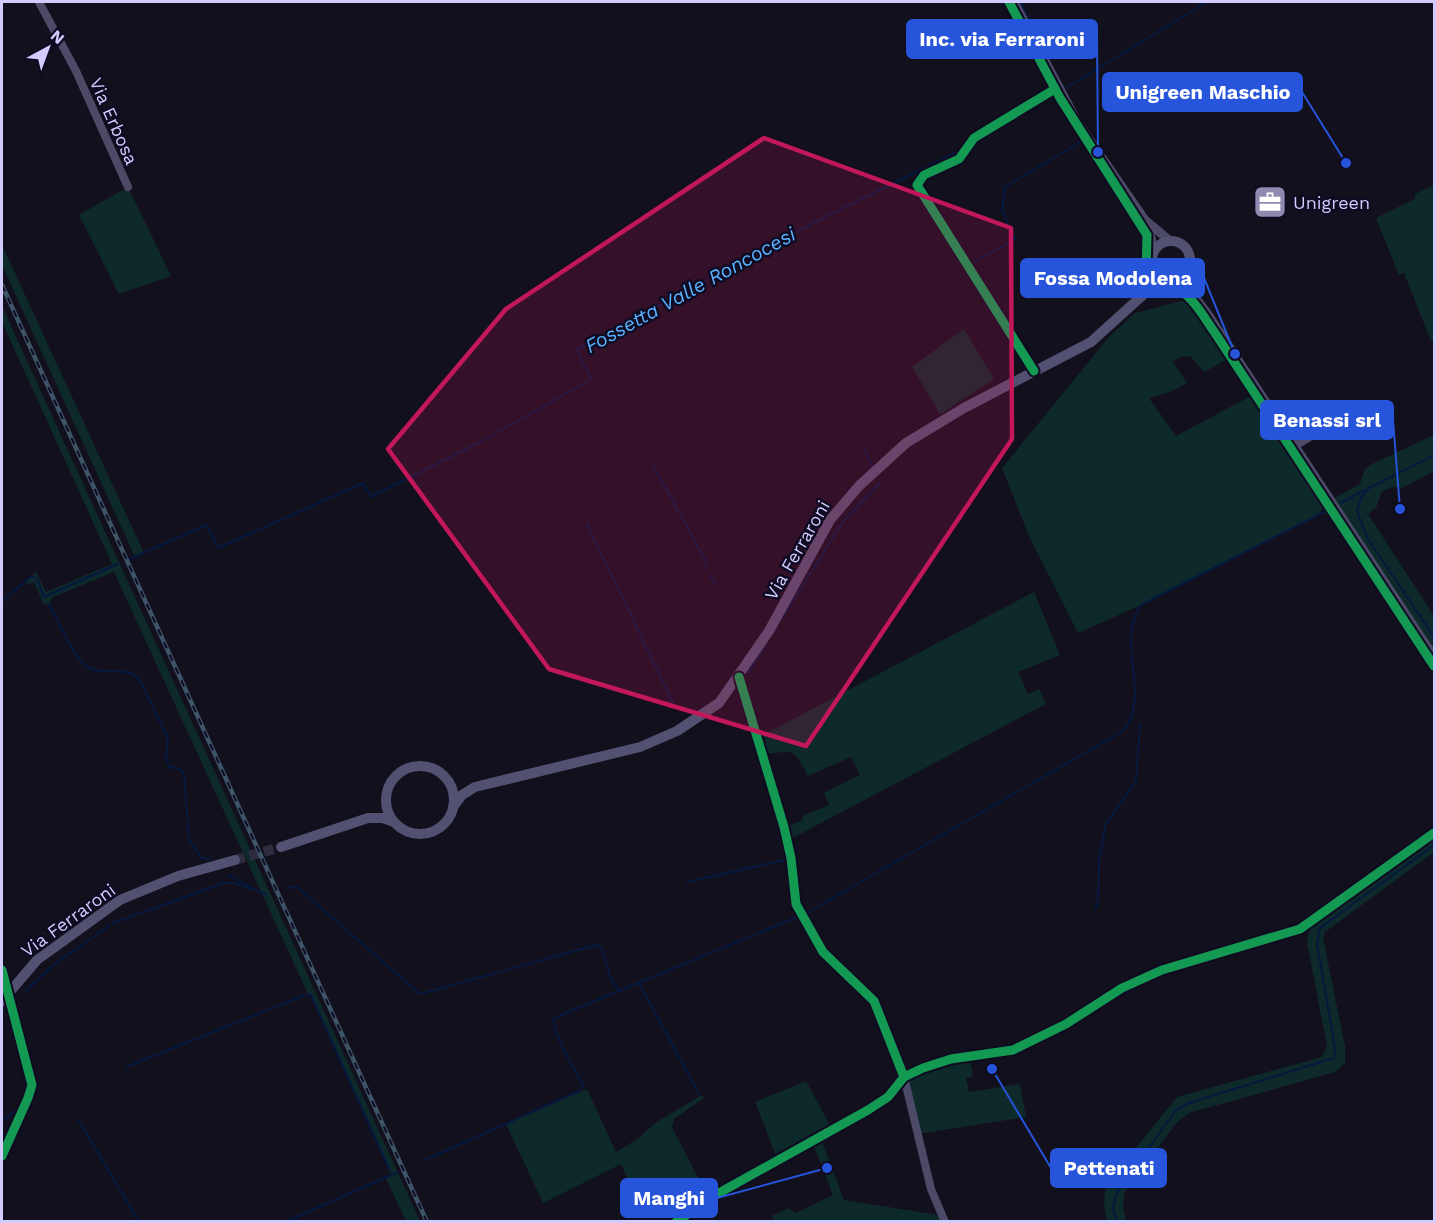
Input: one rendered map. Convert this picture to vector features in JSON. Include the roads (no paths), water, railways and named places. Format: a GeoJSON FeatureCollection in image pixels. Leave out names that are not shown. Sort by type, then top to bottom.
{"type":"FeatureCollection","features":[{"type":"Feature","properties":{"kind":"main road"},"geometry":{"type":"LineString","coordinates":[[1144,294],[1150,280],[1154,250],[1170,241],[1178,242],[1186,249],[1190,261],[1187,269],[1170,279],[1157,274],[1153,266]]}},
{"type":"Feature","properties":{"kind":"main road","name":"Via Ferraroni"},"geometry":{"type":"LineString","coordinates":[[453,807],[462,795],[476,787],[606,757],[660,739],[677,731],[719,703],[739,677],[785,605],[830,520],[848,498],[906,443],[964,408],[1091,342],[1144,294],[1170,279]]}},
{"type":"Feature","properties":{"kind":"main road"},"geometry":{"type":"LineString","coordinates":[[281,847],[368,818],[383,818],[410,832],[428,833],[444,824],[453,807],[453,795],[449,783],[436,770],[424,766],[411,767],[395,777],[388,787],[386,799],[388,812],[394,822]]}},
{"type":"Feature","properties":{"kind":"main road","name":"Via Ferraroni"},"geometry":{"type":"LineString","coordinates":[[449,783],[476,787]]}},
{"type":"Feature","properties":{"kind":"main road"},"geometry":{"type":"LineString","coordinates":[[368,818],[386,799]]}},
{"type":"Feature","properties":{"kind":"main road","name":"Via Ferraroni"},"geometry":{"type":"LineString","coordinates":[[5,996],[37,960],[120,900],[178,876],[235,860]]}},
{"type":"Feature","properties":{"kind":"street","name":"Via Erbosa"},"geometry":{"type":"LineString","coordinates":[[39,2],[79,79],[128,187]]}},
{"type":"Feature","properties":{"kind":"street"},"geometry":{"type":"LineString","coordinates":[[1014,2],[1078,123],[1145,220],[1170,241]]}},
{"type":"Feature","properties":{"kind":"street"},"geometry":{"type":"LineString","coordinates":[[1034,371],[918,187],[918,181],[924,175],[955,161],[965,152],[971,141],[1058,87]]}},
{"type":"Feature","properties":{"kind":"street"},"geometry":{"type":"LineString","coordinates":[[1145,220],[1154,250]]}},
{"type":"Feature","properties":{"kind":"street"},"geometry":{"type":"LineString","coordinates":[[1187,269],[1197,300],[1434,657]]}},
{"type":"Feature","properties":{"kind":"street"},"geometry":{"type":"LineString","coordinates":[[1170,279],[1197,300]]}},
{"type":"Feature","properties":{"kind":"street"},"geometry":{"type":"LineString","coordinates":[[1295,446],[1339,419]]}},
{"type":"Feature","properties":{"kind":"street"},"geometry":{"type":"LineString","coordinates":[[739,677],[784,827],[791,858],[795,900],[802,917],[827,957],[874,1001],[904,1077],[930,1185],[945,1221]]}},
{"type":"Feature","properties":{"kind":"street"},"geometry":{"type":"LineString","coordinates":[[676,1221],[719,1193],[881,1102],[904,1077],[942,1061],[1013,1050],[1066,1024],[1122,988],[1162,970],[1299,928],[1434,833]]}},
{"type":"Feature","properties":{"kind":"street"},"geometry":{"type":"LineString","coordinates":[[2,970],[5,996],[32,1089],[2,1156]]}},
{"type":"Feature","properties":{"kind":"waterway"},"geometry":{"type":"LineString","coordinates":[[1020,2],[1043,47]]}},
{"type":"Feature","properties":{"kind":"waterway","name":"Fossetta Valle Roncocesi"},"geometry":{"type":"LineString","coordinates":[[1066,88],[1207,2]]}},
{"type":"Feature","properties":{"kind":"waterway","name":"Fossetta Valle Roncocesi"},"geometry":{"type":"LineString","coordinates":[[972,146],[1051,97]]}},
{"type":"Feature","properties":{"kind":"waterway"},"geometry":{"type":"LineString","coordinates":[[971,264],[1015,239],[1002,210],[1005,187],[1082,141]]}},
{"type":"Feature","properties":{"kind":"waterway","name":"Fossetta Valle Roncocesi"},"geometry":{"type":"LineString","coordinates":[[127,560],[207,525],[218,548],[363,483],[371,497],[480,442],[592,379],[576,350],[819,220],[961,150]]}},
{"type":"Feature","properties":{"kind":"waterway"},"geometry":{"type":"LineString","coordinates":[[864,449],[873,468]]}},
{"type":"Feature","properties":{"kind":"waterway"},"geometry":{"type":"LineString","coordinates":[[1434,455],[1369,488],[1361,498],[1357,511],[1368,539],[1434,637]]}},
{"type":"Feature","properties":{"kind":"waterway"},"geometry":{"type":"LineString","coordinates":[[654,467],[706,561],[707,569]]}},
{"type":"Feature","properties":{"kind":"waterway"},"geometry":{"type":"LineString","coordinates":[[777,626],[845,519],[880,483]]}},
{"type":"Feature","properties":{"kind":"waterway"},"geometry":{"type":"LineString","coordinates":[[1341,503],[1365,490]]}},
{"type":"Feature","properties":{"kind":"waterway"},"geometry":{"type":"LineString","coordinates":[[805,914],[1123,731],[1131,718],[1134,702],[1131,635],[1134,619],[1141,605],[1328,510]]}},
{"type":"Feature","properties":{"kind":"waterway"},"geometry":{"type":"LineString","coordinates":[[587,524],[675,707]]}},
{"type":"Feature","properties":{"kind":"waterway","name":"Fossetta Valle Roncocesi"},"geometry":{"type":"LineString","coordinates":[[2,601],[32,576],[37,579],[44,597],[118,564]]}},
{"type":"Feature","properties":{"kind":"waterway"},"geometry":{"type":"LineString","coordinates":[[710,575],[715,584]]}},
{"type":"Feature","properties":{"kind":"waterway"},"geometry":{"type":"LineString","coordinates":[[49,604],[71,646],[86,666],[99,671],[128,673],[139,679],[168,738],[166,756],[169,767],[180,769],[184,774],[189,840],[202,858],[211,859]]}},
{"type":"Feature","properties":{"kind":"waterway"},"geometry":{"type":"LineString","coordinates":[[748,673],[766,644]]}},
{"type":"Feature","properties":{"kind":"waterway"},"geometry":{"type":"LineString","coordinates":[[1095,910],[1098,902],[1099,860],[1106,824],[1136,781],[1140,724]]}},
{"type":"Feature","properties":{"kind":"waterway"},"geometry":{"type":"LineString","coordinates":[[762,735],[778,793]]}},
{"type":"Feature","properties":{"kind":"waterway"},"geometry":{"type":"LineString","coordinates":[[1117,1222],[1113,1208],[1116,1194],[1176,1110],[1189,1103],[1334,1058],[1335,1048],[1317,944],[1320,928],[1434,845]]}},
{"type":"Feature","properties":{"kind":"waterway"},"geometry":{"type":"LineString","coordinates":[[687,882],[789,859]]}},
{"type":"Feature","properties":{"kind":"waterway"},"geometry":{"type":"LineString","coordinates":[[229,875],[255,890]]}},
{"type":"Feature","properties":{"kind":"waterway"},"geometry":{"type":"LineString","coordinates":[[113,923],[224,883],[234,883],[266,894]]}},
{"type":"Feature","properties":{"kind":"waterway"},"geometry":{"type":"LineString","coordinates":[[287,888],[297,887],[420,994],[596,945],[602,948],[611,980],[620,991]]}},
{"type":"Feature","properties":{"kind":"waterway"},"geometry":{"type":"LineString","coordinates":[[425,1160],[581,1090],[583,1085],[560,1042],[554,1018],[797,917]]}},
{"type":"Feature","properties":{"kind":"waterway"},"geometry":{"type":"LineString","coordinates":[[26,991],[52,966],[109,926]]}},
{"type":"Feature","properties":{"kind":"waterway"},"geometry":{"type":"LineString","coordinates":[[639,983],[699,1094]]}},
{"type":"Feature","properties":{"kind":"waterway"},"geometry":{"type":"LineString","coordinates":[[308,994],[311,995],[390,1171]]}},
{"type":"Feature","properties":{"kind":"waterway"},"geometry":{"type":"LineString","coordinates":[[126,1067],[305,995]]}},
{"type":"Feature","properties":{"kind":"waterway"},"geometry":{"type":"LineString","coordinates":[[2,1121],[19,1108]]}},
{"type":"Feature","properties":{"kind":"waterway"},"geometry":{"type":"LineString","coordinates":[[79,1121],[139,1222]]}},
{"type":"Feature","properties":{"kind":"waterway"},"geometry":{"type":"LineString","coordinates":[[285,1222],[398,1172]]}},
{"type":"Feature","properties":{"kind":"tunnel"},"geometry":{"type":"LineString","coordinates":[[235,860],[281,847]]}},
{"type":"Feature","properties":{"kind":"railway"},"geometry":{"type":"LineString","coordinates":[[2,285],[427,1222]]}},
{"type":"Feature","properties":{"kind":"place","name":"Inc. via Ferraroni"},"geometry":{"type":"Point","coordinates":[1098,152]}},
{"type":"Feature","properties":{"kind":"place","name":"Unigreen Maschio"},"geometry":{"type":"Point","coordinates":[1346,163]}},
{"type":"Feature","properties":{"kind":"place","name":"Unigreen"},"geometry":{"type":"Point","coordinates":[1270,202]}},
{"type":"Feature","properties":{"kind":"place","name":"Fossa Modolena"},"geometry":{"type":"Point","coordinates":[1235,354]}},
{"type":"Feature","properties":{"kind":"place","name":"Benassi srl"},"geometry":{"type":"Point","coordinates":[1400,509]}},
{"type":"Feature","properties":{"kind":"place","name":"Pettenati"},"geometry":{"type":"Point","coordinates":[992,1069]}},
{"type":"Feature","properties":{"kind":"place","name":"Manghi"},"geometry":{"type":"Point","coordinates":[827,1168]}}]}
